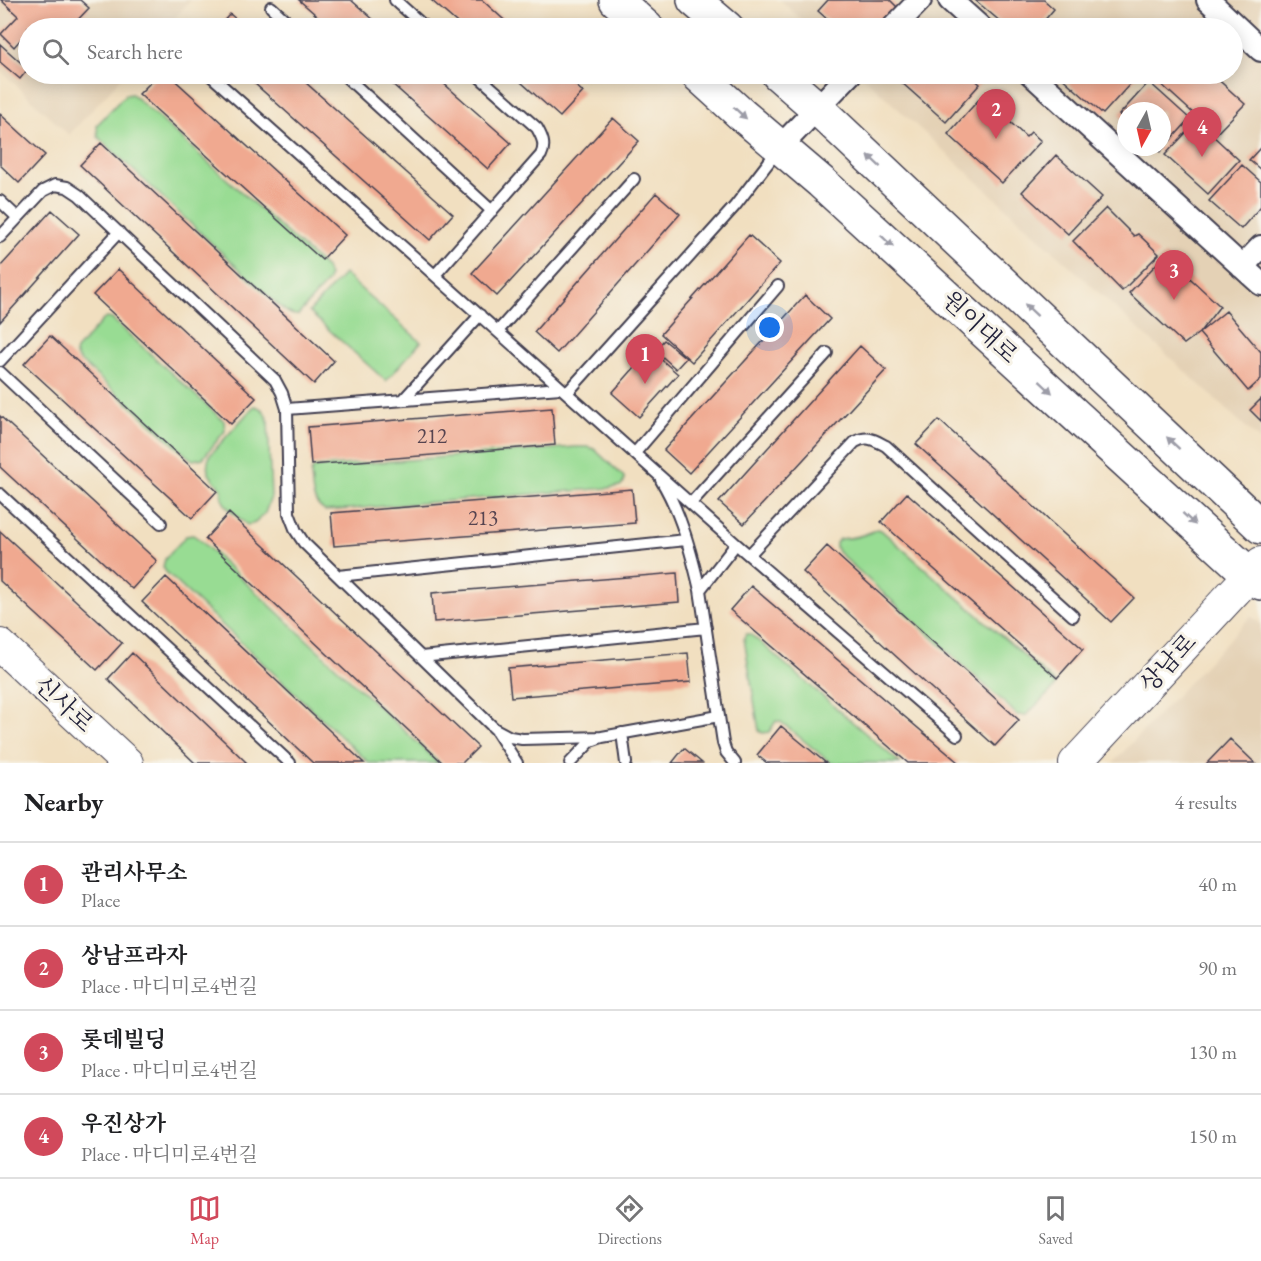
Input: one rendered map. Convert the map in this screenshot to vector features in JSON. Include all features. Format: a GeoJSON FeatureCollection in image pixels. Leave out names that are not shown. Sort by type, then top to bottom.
{"type":"FeatureCollection","features":[{"type":"Feature","properties":{"kind":"main road"},"geometry":{"type":"LineString","coordinates":[[616,0],[637,18]]}},
{"type":"Feature","properties":{"kind":"main road"},"geometry":{"type":"LineString","coordinates":[[694,0],[715,18]]}},
{"type":"Feature","properties":{"kind":"main road","name":"원이대로"},"geometry":{"type":"LineString","coordinates":[[708,84],[1257,573]]}},
{"type":"Feature","properties":{"kind":"main road","name":"원이대로"},"geometry":{"type":"LineString","coordinates":[[789,84],[1261,527]]}},
{"type":"Feature","properties":{"kind":"main road","name":"상남로"},"geometry":{"type":"LineString","coordinates":[[1075,763],[1257,573]]}},
{"type":"Feature","properties":{"kind":"main road","name":"신사로"},"geometry":{"type":"LineString","coordinates":[[0,645],[127,763]]}},
{"type":"Feature","properties":{"kind":"street"},"geometry":{"type":"LineString","coordinates":[[903,18],[920,0]]}},
{"type":"Feature","properties":{"kind":"street"},"geometry":{"type":"LineString","coordinates":[[950,0],[970,18]]}},
{"type":"Feature","properties":{"kind":"street"},"geometry":{"type":"LineString","coordinates":[[1208,0],[1227,18]]}},
{"type":"Feature","properties":{"kind":"street"},"geometry":{"type":"LineString","coordinates":[[1243,33],[1261,50]]}},
{"type":"Feature","properties":{"kind":"street"},"geometry":{"type":"LineString","coordinates":[[780,147],[840,84]]}},
{"type":"Feature","properties":{"kind":"street"},"geometry":{"type":"LineString","coordinates":[[1041,84],[1261,284]]}},
{"type":"Feature","properties":{"kind":"street"},"geometry":{"type":"LineString","coordinates":[[1242,267],[1261,247]]}},
{"type":"Feature","properties":{"kind":"lane"},"geometry":{"type":"LineString","coordinates":[[394,0],[415,18]]}},
{"type":"Feature","properties":{"kind":"lane"},"geometry":{"type":"LineString","coordinates":[[271,7],[283,18]]}},
{"type":"Feature","properties":{"kind":"lane"},"geometry":{"type":"LineString","coordinates":[[220,84],[736,544],[957,735]]}},
{"type":"Feature","properties":{"kind":"lane"},"geometry":{"type":"LineString","coordinates":[[354,84],[492,211]]}},
{"type":"Feature","properties":{"kind":"lane"},"geometry":{"type":"LineString","coordinates":[[435,275],[541,155],[544,148],[542,136],[537,128],[487,84]]}},
{"type":"Feature","properties":{"kind":"lane"},"geometry":{"type":"LineString","coordinates":[[288,410],[564,390],[735,206],[780,147]]}},
{"type":"Feature","properties":{"kind":"lane"},"geometry":{"type":"LineString","coordinates":[[498,331],[634,179]]}},
{"type":"Feature","properties":{"kind":"lane"},"geometry":{"type":"LineString","coordinates":[[0,237],[43,191],[55,185],[67,187],[79,195],[119,232],[275,380],[288,410],[289,513],[296,531],[304,543],[495,729],[517,763]]}},
{"type":"Feature","properties":{"kind":"lane"},"geometry":{"type":"LineString","coordinates":[[0,201],[18,218]]}},
{"type":"Feature","properties":{"kind":"lane"},"geometry":{"type":"LineString","coordinates":[[0,361],[119,232]]}},
{"type":"Feature","properties":{"kind":"lane"},"geometry":{"type":"LineString","coordinates":[[635,453],[778,286]]}},
{"type":"Feature","properties":{"kind":"lane"},"geometry":{"type":"LineString","coordinates":[[403,400],[480,315]]}},
{"type":"Feature","properties":{"kind":"lane"},"geometry":{"type":"LineString","coordinates":[[691,503],[827,353]]}},
{"type":"Feature","properties":{"kind":"lane"},"geometry":{"type":"LineString","coordinates":[[0,372],[161,523]]}},
{"type":"Feature","properties":{"kind":"lane"},"geometry":{"type":"LineString","coordinates":[[749,555],[855,442],[863,438],[873,439],[886,446],[1073,616]]}},
{"type":"Feature","properties":{"kind":"lane"},"geometry":{"type":"LineString","coordinates":[[656,472],[675,506],[700,590],[723,744],[735,763]]}},
{"type":"Feature","properties":{"kind":"lane"},"geometry":{"type":"LineString","coordinates":[[0,494],[290,763]]}},
{"type":"Feature","properties":{"kind":"lane"},"geometry":{"type":"LineString","coordinates":[[338,576],[686,540]]}},
{"type":"Feature","properties":{"kind":"lane"},"geometry":{"type":"LineString","coordinates":[[700,590],[736,544]]}},
{"type":"Feature","properties":{"kind":"lane"},"geometry":{"type":"LineString","coordinates":[[421,657],[706,628]]}},
{"type":"Feature","properties":{"kind":"lane"},"geometry":{"type":"LineString","coordinates":[[495,729],[510,737],[522,739],[602,737],[719,716]]}},
{"type":"Feature","properties":{"kind":"lane"},"geometry":{"type":"LineString","coordinates":[[622,734],[626,763]]}},
{"type":"Feature","properties":{"kind":"lane"},"geometry":{"type":"LineString","coordinates":[[570,763],[591,741],[602,737]]}},
{"type":"Feature","properties":{"kind":"shaded area"},"geometry":{"type":"Polygon","coordinates":[[[0,0],[191,0],[175,18],[18,18],[18,84],[116,84],[69,135],[0,70],[0,0]]]}},
{"type":"Feature","properties":{"kind":"shaded area"},"geometry":{"type":"Polygon","coordinates":[[[780,0],[1261,0],[1261,441],[871,84],[1243,84],[1243,18],[800,18],[780,0]]]}},
{"type":"Feature","properties":{"kind":"shaded area"},"geometry":{"type":"Polygon","coordinates":[[[1251,616],[1261,624],[1261,763],[1113,763],[1251,616]]]}},
{"type":"Feature","properties":{"kind":"green space"},"geometry":{"type":"Polygon","coordinates":[[[132,94],[326,268],[328,281],[298,315],[286,311],[268,296],[98,137],[97,125],[125,95],[132,94]]]}},
{"type":"Feature","properties":{"kind":"green space"},"geometry":{"type":"Polygon","coordinates":[[[344,274],[421,342],[386,381],[309,312],[344,274]]]}},
{"type":"Feature","properties":{"kind":"green space"},"geometry":{"type":"Polygon","coordinates":[[[106,318],[112,319],[224,421],[225,431],[203,458],[193,460],[187,456],[78,359],[75,354],[76,350],[106,318]]]}},
{"type":"Feature","properties":{"kind":"green space"},"geometry":{"type":"Polygon","coordinates":[[[254,406],[263,411],[268,420],[271,497],[265,513],[255,523],[247,525],[226,505],[222,490],[209,474],[207,466],[210,455],[254,406]]]}},
{"type":"Feature","properties":{"kind":"green space"},"geometry":{"type":"Polygon","coordinates":[[[576,447],[594,449],[624,477],[624,482],[620,486],[608,488],[325,511],[313,495],[311,474],[316,467],[576,447]]]}},
{"type":"Feature","properties":{"kind":"green space"},"geometry":{"type":"Polygon","coordinates":[[[877,529],[881,530],[1053,681],[1055,685],[1052,690],[1026,715],[1017,715],[838,552],[836,543],[839,539],[859,536],[877,529]]]}},
{"type":"Feature","properties":{"kind":"green space"},"geometry":{"type":"Polygon","coordinates":[[[193,535],[439,763],[369,763],[166,572],[163,567],[165,559],[186,536],[193,535]]]}},
{"type":"Feature","properties":{"kind":"green space"},"geometry":{"type":"Polygon","coordinates":[[[746,634],[755,638],[900,763],[831,763],[781,722],[776,721],[769,732],[759,731],[744,638],[746,634]]]}},
{"type":"Feature","properties":{"kind":"building"},"geometry":{"type":"Polygon","coordinates":[[[1,0],[80,0],[89,8],[80,18],[18,18],[18,42],[14,47],[1,34],[18,16],[1,0]]]}},
{"type":"Feature","properties":{"kind":"building"},"geometry":{"type":"Polygon","coordinates":[[[299,0],[351,0],[372,18],[320,18],[299,0]]]}},
{"type":"Feature","properties":{"kind":"building"},"geometry":{"type":"Polygon","coordinates":[[[431,0],[482,0],[502,18],[452,18],[431,0]]]}},
{"type":"Feature","properties":{"kind":"building"},"geometry":{"type":"Polygon","coordinates":[[[828,0],[890,0],[899,9],[890,18],[826,18],[818,11],[828,0]]]}},
{"type":"Feature","properties":{"kind":"building"},"geometry":{"type":"Polygon","coordinates":[[[975,0],[1044,0],[1054,9],[1046,18],[996,18],[975,0]]]}},
{"type":"Feature","properties":{"kind":"building"},"geometry":{"type":"Polygon","coordinates":[[[0,44],[18,60],[18,77],[0,62],[0,44]]]}},
{"type":"Feature","properties":{"kind":"building"},"geometry":{"type":"Polygon","coordinates":[[[149,84],[179,84],[345,235],[322,260],[139,94],[149,84]]]}},
{"type":"Feature","properties":{"kind":"building"},"geometry":{"type":"Polygon","coordinates":[[[255,84],[307,84],[453,214],[430,240],[255,84]]]}},
{"type":"Feature","properties":{"kind":"building"},"geometry":{"type":"Polygon","coordinates":[[[392,84],[444,84],[511,143],[488,169],[392,84]]]}},
{"type":"Feature","properties":{"kind":"building"},"geometry":{"type":"Polygon","coordinates":[[[523,84],[574,84],[583,92],[560,117],[523,84]]]}},
{"type":"Feature","properties":{"kind":"building"},"geometry":{"type":"Polygon","coordinates":[[[903,84],[980,84],[946,122],[903,84]]]}},
{"type":"Feature","properties":{"kind":"building"},"geometry":{"type":"Polygon","coordinates":[[[1069,84],[1130,84],[1103,114],[1069,84]]]}},
{"type":"Feature","properties":{"kind":"building"},"geometry":{"type":"Polygon","coordinates":[[[1147,84],[1151,84],[1190,119],[1171,140],[1171,102],[1131,102],[1147,84]]]}},
{"type":"Feature","properties":{"kind":"building"},"geometry":{"type":"Polygon","coordinates":[[[1161,84],[1223,84],[1245,104],[1216,134],[1161,84]]]}},
{"type":"Feature","properties":{"kind":"building"},"geometry":{"type":"Polygon","coordinates":[[[982,96],[1026,137],[1031,132],[1041,141],[1002,183],[948,134],[982,96]]]}},
{"type":"Feature","properties":{"kind":"building"},"geometry":{"type":"Polygon","coordinates":[[[0,114],[45,155],[19,183],[0,165],[0,114]]]}},
{"type":"Feature","properties":{"kind":"building"},"geometry":{"type":"Polygon","coordinates":[[[613,118],[639,141],[497,296],[472,273],[613,118]]]}},
{"type":"Feature","properties":{"kind":"building"},"geometry":{"type":"Polygon","coordinates":[[[1197,121],[1239,160],[1208,194],[1166,156],[1171,156],[1171,149],[1197,121]]]}},
{"type":"Feature","properties":{"kind":"building"},"geometry":{"type":"Polygon","coordinates":[[[101,143],[334,361],[314,384],[80,165],[101,143]]]}},
{"type":"Feature","properties":{"kind":"building"},"geometry":{"type":"Polygon","coordinates":[[[1261,147],[1261,170],[1249,160],[1261,147]]]}},
{"type":"Feature","properties":{"kind":"building"},"geometry":{"type":"Polygon","coordinates":[[[1056,155],[1102,197],[1068,234],[1022,192],[1056,155]]]}},
{"type":"Feature","properties":{"kind":"building"},"geometry":{"type":"Polygon","coordinates":[[[1242,165],[1261,182],[1261,206],[1241,229],[1209,201],[1242,165]]]}},
{"type":"Feature","properties":{"kind":"building"},"geometry":{"type":"Polygon","coordinates":[[[656,193],[680,214],[557,353],[534,332],[656,193]]]}},
{"type":"Feature","properties":{"kind":"building"},"geometry":{"type":"Polygon","coordinates":[[[1106,208],[1134,236],[1138,234],[1159,254],[1122,291],[1073,241],[1106,208]]]}},
{"type":"Feature","properties":{"kind":"building"},"geometry":{"type":"Polygon","coordinates":[[[52,210],[79,234],[0,322],[0,267],[52,210]]]}},
{"type":"Feature","properties":{"kind":"building"},"geometry":{"type":"Polygon","coordinates":[[[749,235],[780,263],[692,362],[661,334],[749,235]]]}},
{"type":"Feature","properties":{"kind":"building"},"geometry":{"type":"Polygon","coordinates":[[[1165,255],[1220,306],[1199,333],[1184,344],[1129,293],[1165,255]]]}},
{"type":"Feature","properties":{"kind":"building"},"geometry":{"type":"Polygon","coordinates":[[[118,269],[256,398],[231,424],[93,295],[118,269]]]}},
{"type":"Feature","properties":{"kind":"building"},"geometry":{"type":"Polygon","coordinates":[[[805,295],[830,319],[689,473],[664,450],[805,295]]]}},
{"type":"Feature","properties":{"kind":"building"},"geometry":{"type":"Polygon","coordinates":[[[1226,311],[1261,352],[1261,379],[1248,391],[1199,333],[1226,311]]]}},
{"type":"Feature","properties":{"kind":"building"},"geometry":{"type":"Polygon","coordinates":[[[50,336],[217,491],[192,518],[24,364],[50,336]]]}},
{"type":"Feature","properties":{"kind":"building"},"geometry":{"type":"Polygon","coordinates":[[[664,340],[686,358],[676,369],[655,350],[664,340]]]}},
{"type":"Feature","properties":{"kind":"building"},"geometry":{"type":"Polygon","coordinates":[[[860,346],[886,370],[744,524],[719,502],[860,346]]]}},
{"type":"Feature","properties":{"kind":"building"},"geometry":{"type":"Polygon","coordinates":[[[650,350],[678,374],[639,417],[612,393],[650,350]]]}},
{"type":"Feature","properties":{"kind":"building"},"geometry":{"type":"Polygon","coordinates":[[[1261,399],[1261,421],[1250,410],[1261,399]]]}},
{"type":"Feature","properties":{"kind":"building"},"geometry":{"type":"Polygon","coordinates":[[[552,408],[555,445],[311,465],[308,427],[552,408]]]}},
{"type":"Feature","properties":{"kind":"building"},"geometry":{"type":"Polygon","coordinates":[[[0,416],[157,561],[132,589],[0,467],[0,416]]]}},
{"type":"Feature","properties":{"kind":"building"},"geometry":{"type":"Polygon","coordinates":[[[939,420],[1134,598],[1111,622],[916,444],[939,420]]]}},
{"type":"Feature","properties":{"kind":"building"},"geometry":{"type":"Polygon","coordinates":[[[632,489],[635,523],[334,546],[331,513],[632,489]]]}},
{"type":"Feature","properties":{"kind":"building"},"geometry":{"type":"Polygon","coordinates":[[[907,493],[1083,649],[1057,678],[881,522],[907,493]]]}},
{"type":"Feature","properties":{"kind":"building"},"geometry":{"type":"Polygon","coordinates":[[[229,513],[478,747],[462,763],[443,763],[205,539],[229,513]]]}},
{"type":"Feature","properties":{"kind":"building"},"geometry":{"type":"Polygon","coordinates":[[[0,531],[122,643],[97,670],[0,581],[0,531]]]}},
{"type":"Feature","properties":{"kind":"building"},"geometry":{"type":"Polygon","coordinates":[[[827,546],[1019,720],[995,746],[803,572],[827,546]]]}},
{"type":"Feature","properties":{"kind":"building"},"geometry":{"type":"Polygon","coordinates":[[[677,573],[679,602],[434,622],[432,593],[677,573]]]}},
{"type":"Feature","properties":{"kind":"building"},"geometry":{"type":"Polygon","coordinates":[[[166,577],[364,763],[313,763],[142,602],[166,577]]]}},
{"type":"Feature","properties":{"kind":"building"},"geometry":{"type":"Polygon","coordinates":[[[751,586],[959,763],[908,763],[730,610],[751,586]]]}},
{"type":"Feature","properties":{"kind":"building"},"geometry":{"type":"Polygon","coordinates":[[[132,653],[247,763],[195,763],[108,679],[132,653]]]}},
{"type":"Feature","properties":{"kind":"building"},"geometry":{"type":"Polygon","coordinates":[[[688,653],[691,682],[511,697],[508,668],[688,653]]]}},
{"type":"Feature","properties":{"kind":"building"},"geometry":{"type":"Polygon","coordinates":[[[781,726],[826,763],[767,763],[757,755],[781,726]]]}},
{"type":"Feature","properties":{"kind":"building"},"geometry":{"type":"Polygon","coordinates":[[[1230,739],[1255,763],[1207,763],[1230,739]]]}},
{"type":"Feature","properties":{"kind":"building"},"geometry":{"type":"Polygon","coordinates":[[[684,748],[702,763],[672,763],[684,748]]]}},
{"type":"Feature","properties":{"kind":"place","name":"상남프라자"},"geometry":{"type":"Point","coordinates":[996,139]}},
{"type":"Feature","properties":{"kind":"place","name":"우진상가"},"geometry":{"type":"Point","coordinates":[1202,157]}},
{"type":"Feature","properties":{"kind":"place","name":"롯데빌딩"},"geometry":{"type":"Point","coordinates":[1174,300]}},
{"type":"Feature","properties":{"kind":"place","name":"관리사무소"},"geometry":{"type":"Point","coordinates":[645,384]}}]}
